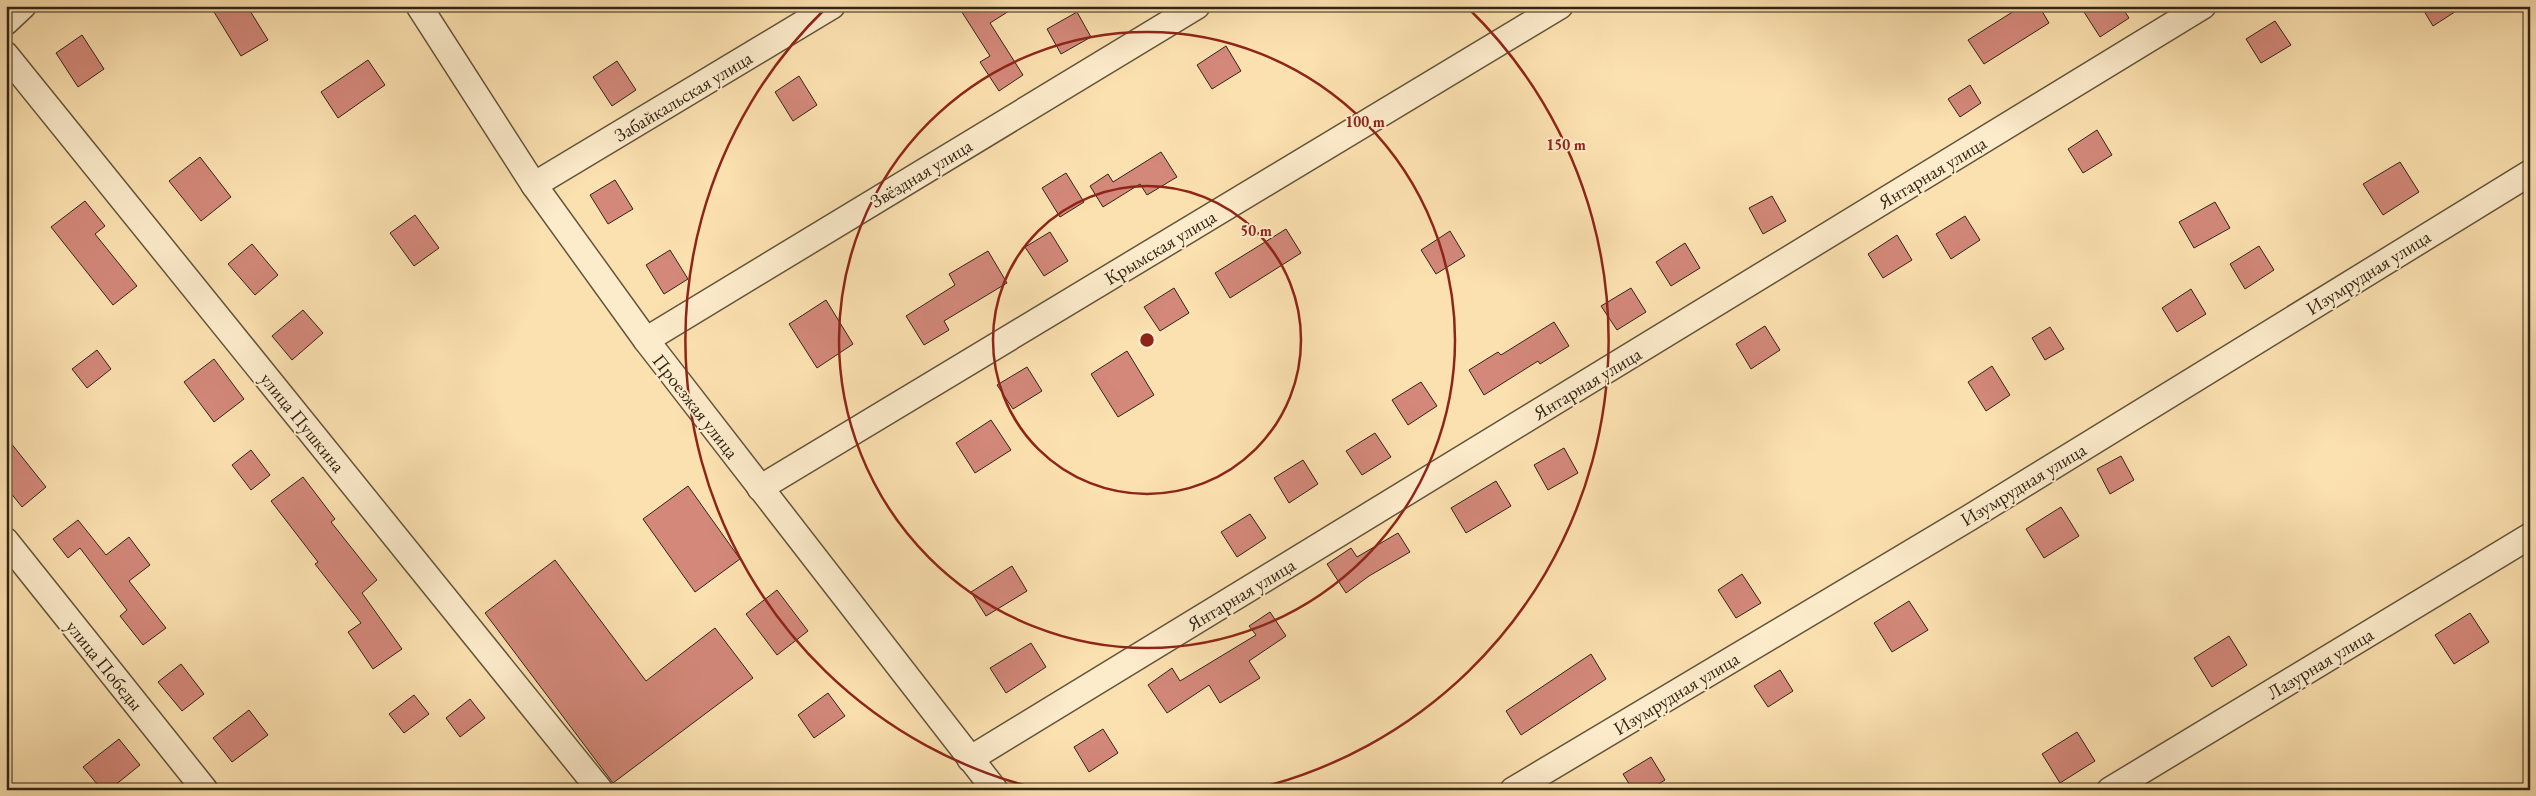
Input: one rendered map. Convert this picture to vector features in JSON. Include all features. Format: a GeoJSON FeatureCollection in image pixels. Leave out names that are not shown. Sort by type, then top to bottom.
{"type":"FeatureCollection","features":[{"type":"Feature","properties":{"kind":"street"},"geometry":{"type":"LineString","coordinates":[[6,22],[23,6]]}},
{"type":"Feature","properties":{"kind":"street","name":"Проезжая улица"},"geometry":{"type":"LineString","coordinates":[[419,6],[534,185],[646,340],[995,790]]}},
{"type":"Feature","properties":{"kind":"street","name":"Забайкальская улица"},"geometry":{"type":"LineString","coordinates":[[534,185],[832,6]]}},
{"type":"Feature","properties":{"kind":"street","name":"Звёздная улица"},"geometry":{"type":"LineString","coordinates":[[646,340],[1197,6]]}},
{"type":"Feature","properties":{"kind":"street","name":"Крымская улица"},"geometry":{"type":"LineString","coordinates":[[760,488],[1560,6]]}},
{"type":"Feature","properties":{"kind":"street","name":"Янтарная улица"},"geometry":{"type":"LineString","coordinates":[[970,759],[2203,6]]}},
{"type":"Feature","properties":{"kind":"street","name":"улица Пушкина"},"geometry":{"type":"LineString","coordinates":[[6,55],[600,790]]}},
{"type":"Feature","properties":{"kind":"street","name":"Изумрудная улица"},"geometry":{"type":"LineString","coordinates":[[1513,790],[1969,518],[2530,173]]}},
{"type":"Feature","properties":{"kind":"street","name":"Лазурная улица"},"geometry":{"type":"LineString","coordinates":[[2110,790],[2530,536]]}},
{"type":"Feature","properties":{"kind":"street","name":"улица Победы"},"geometry":{"type":"LineString","coordinates":[[6,541],[205,790]]}},
{"type":"Feature","properties":{"kind":"building"},"geometry":{"type":"Polygon","coordinates":[[[223,6],[247,6],[268,40],[241,56],[214,12],[223,6]]]}},
{"type":"Feature","properties":{"kind":"building"},"geometry":{"type":"Polygon","coordinates":[[[958,6],[1017,6],[990,23],[1023,75],[999,91],[980,62],[990,56],[958,6]]]}},
{"type":"Feature","properties":{"kind":"building"},"geometry":{"type":"Polygon","coordinates":[[[2022,6],[2039,6],[2049,23],[1984,64],[1968,40],[2022,6]]]}},
{"type":"Feature","properties":{"kind":"building"},"geometry":{"type":"Polygon","coordinates":[[[2094,6],[2121,6],[2129,18],[2100,37],[2084,12],[2094,6]]]}},
{"type":"Feature","properties":{"kind":"building"},"geometry":{"type":"Polygon","coordinates":[[[2421,6],[2464,6],[2433,26],[2421,6]]]}},
{"type":"Feature","properties":{"kind":"building"},"geometry":{"type":"Polygon","coordinates":[[[1077,12],[1091,37],[1061,54],[1047,29],[1077,12]]]}},
{"type":"Feature","properties":{"kind":"building"},"geometry":{"type":"Polygon","coordinates":[[[2275,21],[2291,45],[2261,63],[2246,39],[2275,21]]]}},
{"type":"Feature","properties":{"kind":"building"},"geometry":{"type":"Polygon","coordinates":[[[82,35],[104,69],[78,87],[56,53],[82,35]]]}},
{"type":"Feature","properties":{"kind":"building"},"geometry":{"type":"Polygon","coordinates":[[[1226,46],[1241,71],[1212,89],[1197,65],[1226,46]]]}},
{"type":"Feature","properties":{"kind":"building"},"geometry":{"type":"Polygon","coordinates":[[[368,60],[385,85],[338,118],[321,92],[368,60]]]}},
{"type":"Feature","properties":{"kind":"building"},"geometry":{"type":"Polygon","coordinates":[[[617,61],[636,90],[612,106],[593,77],[617,61]]]}},
{"type":"Feature","properties":{"kind":"building"},"geometry":{"type":"Polygon","coordinates":[[[799,76],[817,105],[793,121],[775,92],[799,76]]]}},
{"type":"Feature","properties":{"kind":"building"},"geometry":{"type":"Polygon","coordinates":[[[1970,85],[1981,103],[1960,117],[1948,99],[1970,85]]]}},
{"type":"Feature","properties":{"kind":"building"},"geometry":{"type":"Polygon","coordinates":[[[2097,130],[2112,155],[2083,173],[2068,149],[2097,130]]]}},
{"type":"Feature","properties":{"kind":"building"},"geometry":{"type":"Polygon","coordinates":[[[1161,152],[1177,177],[1147,195],[1140,184],[1103,207],[1090,186],[1108,174],[1113,182],[1161,152]]]}},
{"type":"Feature","properties":{"kind":"building"},"geometry":{"type":"Polygon","coordinates":[[[200,157],[231,197],[201,221],[169,181],[200,157]]]}},
{"type":"Feature","properties":{"kind":"building"},"geometry":{"type":"Polygon","coordinates":[[[2400,162],[2419,192],[2383,215],[2363,184],[2400,162]]]}},
{"type":"Feature","properties":{"kind":"building"},"geometry":{"type":"Polygon","coordinates":[[[1066,173],[1084,202],[1060,217],[1042,188],[1066,173]]]}},
{"type":"Feature","properties":{"kind":"building"},"geometry":{"type":"Polygon","coordinates":[[[615,180],[633,209],[608,224],[590,195],[615,180]]]}},
{"type":"Feature","properties":{"kind":"building"},"geometry":{"type":"Polygon","coordinates":[[[1772,196],[1786,221],[1763,234],[1749,208],[1772,196]]]}},
{"type":"Feature","properties":{"kind":"building"},"geometry":{"type":"Polygon","coordinates":[[[85,201],[105,226],[95,234],[137,286],[113,305],[51,227],[85,201]]]}},
{"type":"Feature","properties":{"kind":"building"},"geometry":{"type":"Polygon","coordinates":[[[2215,202],[2230,228],[2194,248],[2179,222],[2215,202]]]}},
{"type":"Feature","properties":{"kind":"building"},"geometry":{"type":"Polygon","coordinates":[[[415,215],[439,248],[414,266],[390,233],[415,215]]]}},
{"type":"Feature","properties":{"kind":"building"},"geometry":{"type":"Polygon","coordinates":[[[1965,216],[1980,240],[1951,259],[1936,234],[1965,216]]]}},
{"type":"Feature","properties":{"kind":"building"},"geometry":{"type":"Polygon","coordinates":[[[1286,229],[1301,253],[1230,298],[1215,273],[1286,229]]]}},
{"type":"Feature","properties":{"kind":"building"},"geometry":{"type":"Polygon","coordinates":[[[1450,231],[1465,256],[1436,274],[1421,250],[1450,231]]]}},
{"type":"Feature","properties":{"kind":"building"},"geometry":{"type":"Polygon","coordinates":[[[1050,232],[1068,261],[1044,276],[1025,247],[1050,232]]]}},
{"type":"Feature","properties":{"kind":"building"},"geometry":{"type":"Polygon","coordinates":[[[1897,235],[1912,260],[1883,278],[1868,254],[1897,235]]]}},
{"type":"Feature","properties":{"kind":"building"},"geometry":{"type":"Polygon","coordinates":[[[1685,243],[1700,268],[1671,286],[1656,262],[1685,243]]]}},
{"type":"Feature","properties":{"kind":"building"},"geometry":{"type":"Polygon","coordinates":[[[252,244],[278,275],[255,295],[228,264],[252,244]]]}},
{"type":"Feature","properties":{"kind":"building"},"geometry":{"type":"Polygon","coordinates":[[[2259,246],[2274,270],[2245,289],[2230,264],[2259,246]]]}},
{"type":"Feature","properties":{"kind":"building"},"geometry":{"type":"Polygon","coordinates":[[[670,250],[688,279],[664,294],[646,265],[670,250]]]}},
{"type":"Feature","properties":{"kind":"building"},"geometry":{"type":"Polygon","coordinates":[[[988,251],[1007,283],[944,321],[949,330],[924,345],[906,316],[955,285],[949,274],[988,251]]]}},
{"type":"Feature","properties":{"kind":"building"},"geometry":{"type":"Polygon","coordinates":[[[1174,288],[1189,313],[1160,331],[1144,307],[1174,288]]]}},
{"type":"Feature","properties":{"kind":"building"},"geometry":{"type":"Polygon","coordinates":[[[1631,288],[1646,312],[1617,330],[1601,306],[1631,288]]]}},
{"type":"Feature","properties":{"kind":"building"},"geometry":{"type":"Polygon","coordinates":[[[2191,289],[2206,314],[2177,332],[2162,308],[2191,289]]]}},
{"type":"Feature","properties":{"kind":"building"},"geometry":{"type":"Polygon","coordinates":[[[826,300],[853,344],[817,368],[789,324],[826,300]]]}},
{"type":"Feature","properties":{"kind":"building"},"geometry":{"type":"Polygon","coordinates":[[[303,310],[323,333],[292,360],[272,336],[303,310]]]}},
{"type":"Feature","properties":{"kind":"building"},"geometry":{"type":"Polygon","coordinates":[[[1554,322],[1569,346],[1540,364],[1538,361],[1484,395],[1469,370],[1498,352],[1501,355],[1554,322]]]}},
{"type":"Feature","properties":{"kind":"building"},"geometry":{"type":"Polygon","coordinates":[[[1765,326],[1780,350],[1751,369],[1736,344],[1765,326]]]}},
{"type":"Feature","properties":{"kind":"building"},"geometry":{"type":"Polygon","coordinates":[[[2050,327],[2064,349],[2045,360],[2032,338],[2050,327]]]}},
{"type":"Feature","properties":{"kind":"building"},"geometry":{"type":"Polygon","coordinates":[[[97,350],[111,369],[87,388],[72,369],[97,350]]]}},
{"type":"Feature","properties":{"kind":"building"},"geometry":{"type":"Polygon","coordinates":[[[1127,351],[1154,395],[1118,417],[1091,374],[1127,351]]]}},
{"type":"Feature","properties":{"kind":"building"},"geometry":{"type":"Polygon","coordinates":[[[214,359],[244,399],[214,422],[184,382],[214,359]]]}},
{"type":"Feature","properties":{"kind":"building"},"geometry":{"type":"Polygon","coordinates":[[[1992,366],[2010,395],[1986,411],[1968,382],[1992,366]]]}},
{"type":"Feature","properties":{"kind":"building"},"geometry":{"type":"Polygon","coordinates":[[[1027,367],[1042,391],[1013,409],[997,385],[1027,367]]]}},
{"type":"Feature","properties":{"kind":"building"},"geometry":{"type":"Polygon","coordinates":[[[1421,382],[1437,406],[1408,425],[1392,400],[1421,382]]]}},
{"type":"Feature","properties":{"kind":"building"},"geometry":{"type":"Polygon","coordinates":[[[991,420],[1011,450],[975,473],[956,443],[991,420]]]}},
{"type":"Feature","properties":{"kind":"building"},"geometry":{"type":"Polygon","coordinates":[[[1375,433],[1391,457],[1362,475],[1346,451],[1375,433]]]}},
{"type":"Feature","properties":{"kind":"building"},"geometry":{"type":"Polygon","coordinates":[[[6,437],[46,487],[22,507],[6,487],[6,437]]]}},
{"type":"Feature","properties":{"kind":"building"},"geometry":{"type":"Polygon","coordinates":[[[1564,448],[1578,473],[1548,490],[1534,465],[1564,448]]]}},
{"type":"Feature","properties":{"kind":"building"},"geometry":{"type":"Polygon","coordinates":[[[251,450],[270,475],[251,490],[232,465],[251,450]]]}},
{"type":"Feature","properties":{"kind":"building"},"geometry":{"type":"Polygon","coordinates":[[[2121,456],[2134,480],[2110,494],[2097,469],[2121,456]]]}},
{"type":"Feature","properties":{"kind":"building"},"geometry":{"type":"Polygon","coordinates":[[[1303,460],[1318,484],[1289,503],[1274,478],[1303,460]]]}},
{"type":"Feature","properties":{"kind":"building"},"geometry":{"type":"Polygon","coordinates":[[[303,477],[335,519],[331,522],[377,580],[362,593],[402,649],[373,669],[348,632],[361,623],[315,564],[318,562],[271,501],[303,477]]]}},
{"type":"Feature","properties":{"kind":"building"},"geometry":{"type":"Polygon","coordinates":[[[1496,481],[1511,506],[1466,533],[1451,508],[1496,481]]]}},
{"type":"Feature","properties":{"kind":"building"},"geometry":{"type":"Polygon","coordinates":[[[688,486],[740,559],[695,592],[643,519],[688,486]]]}},
{"type":"Feature","properties":{"kind":"building"},"geometry":{"type":"Polygon","coordinates":[[[2061,507],[2079,536],[2044,558],[2026,529],[2061,507]]]}},
{"type":"Feature","properties":{"kind":"building"},"geometry":{"type":"Polygon","coordinates":[[[1250,514],[1266,538],[1237,557],[1221,532],[1250,514]]]}},
{"type":"Feature","properties":{"kind":"building"},"geometry":{"type":"Polygon","coordinates":[[[78,520],[106,555],[129,537],[150,565],[129,581],[166,628],[143,645],[120,616],[127,610],[80,548],[68,558],[53,539],[78,520]]]}},
{"type":"Feature","properties":{"kind":"building"},"geometry":{"type":"Polygon","coordinates":[[[1398,533],[1410,552],[1369,576],[1346,593],[1327,564],[1351,548],[1357,557],[1398,533]]]}},
{"type":"Feature","properties":{"kind":"building"},"geometry":{"type":"Polygon","coordinates":[[[555,560],[646,681],[715,628],[753,678],[613,783],[485,613],[555,560]]]}},
{"type":"Feature","properties":{"kind":"building"},"geometry":{"type":"Polygon","coordinates":[[[1012,566],[1027,591],[986,616],[971,592],[1012,566]]]}},
{"type":"Feature","properties":{"kind":"building"},"geometry":{"type":"Polygon","coordinates":[[[1742,574],[1761,603],[1736,618],[1718,590],[1742,574]]]}},
{"type":"Feature","properties":{"kind":"building"},"geometry":{"type":"Polygon","coordinates":[[[777,590],[808,631],[777,655],[746,614],[777,590]]]}},
{"type":"Feature","properties":{"kind":"building"},"geometry":{"type":"Polygon","coordinates":[[[1909,601],[1928,630],[1892,652],[1874,623],[1909,601]]]}},
{"type":"Feature","properties":{"kind":"building"},"geometry":{"type":"Polygon","coordinates":[[[1270,612],[1286,636],[1249,661],[1260,678],[1220,703],[1209,685],[1167,713],[1148,685],[1172,668],[1180,681],[1256,635],[1249,626],[1270,612]]]}},
{"type":"Feature","properties":{"kind":"building"},"geometry":{"type":"Polygon","coordinates":[[[2470,613],[2489,642],[2454,664],[2435,635],[2470,613]]]}},
{"type":"Feature","properties":{"kind":"building"},"geometry":{"type":"Polygon","coordinates":[[[2229,636],[2247,665],[2212,687],[2194,658],[2229,636]]]}},
{"type":"Feature","properties":{"kind":"building"},"geometry":{"type":"Polygon","coordinates":[[[1031,643],[1046,667],[1006,693],[990,668],[1031,643]]]}},
{"type":"Feature","properties":{"kind":"building"},"geometry":{"type":"Polygon","coordinates":[[[1591,654],[1606,679],[1521,735],[1506,711],[1591,654]]]}},
{"type":"Feature","properties":{"kind":"building"},"geometry":{"type":"Polygon","coordinates":[[[181,664],[204,694],[182,711],[158,682],[181,664]]]}},
{"type":"Feature","properties":{"kind":"building"},"geometry":{"type":"Polygon","coordinates":[[[1780,670],[1793,691],[1768,707],[1754,686],[1780,670]]]}},
{"type":"Feature","properties":{"kind":"building"},"geometry":{"type":"Polygon","coordinates":[[[828,693],[845,716],[814,738],[798,715],[828,693]]]}},
{"type":"Feature","properties":{"kind":"building"},"geometry":{"type":"Polygon","coordinates":[[[414,695],[429,714],[404,733],[389,714],[414,695]]]}},
{"type":"Feature","properties":{"kind":"building"},"geometry":{"type":"Polygon","coordinates":[[[470,699],[485,718],[460,737],[446,718],[470,699]]]}},
{"type":"Feature","properties":{"kind":"building"},"geometry":{"type":"Polygon","coordinates":[[[249,710],[268,735],[232,762],[213,738],[249,710]]]}},
{"type":"Feature","properties":{"kind":"building"},"geometry":{"type":"Polygon","coordinates":[[[1103,729],[1118,753],[1089,772],[1074,747],[1103,729]]]}},
{"type":"Feature","properties":{"kind":"building"},"geometry":{"type":"Polygon","coordinates":[[[2077,732],[2095,761],[2060,783],[2042,754],[2077,732]]]}},
{"type":"Feature","properties":{"kind":"building"},"geometry":{"type":"Polygon","coordinates":[[[119,739],[140,765],[109,790],[102,790],[83,767],[119,739]]]}},
{"type":"Feature","properties":{"kind":"building"},"geometry":{"type":"Polygon","coordinates":[[[1651,757],[1665,780],[1649,790],[1633,790],[1623,774],[1651,757]]]}}]}
